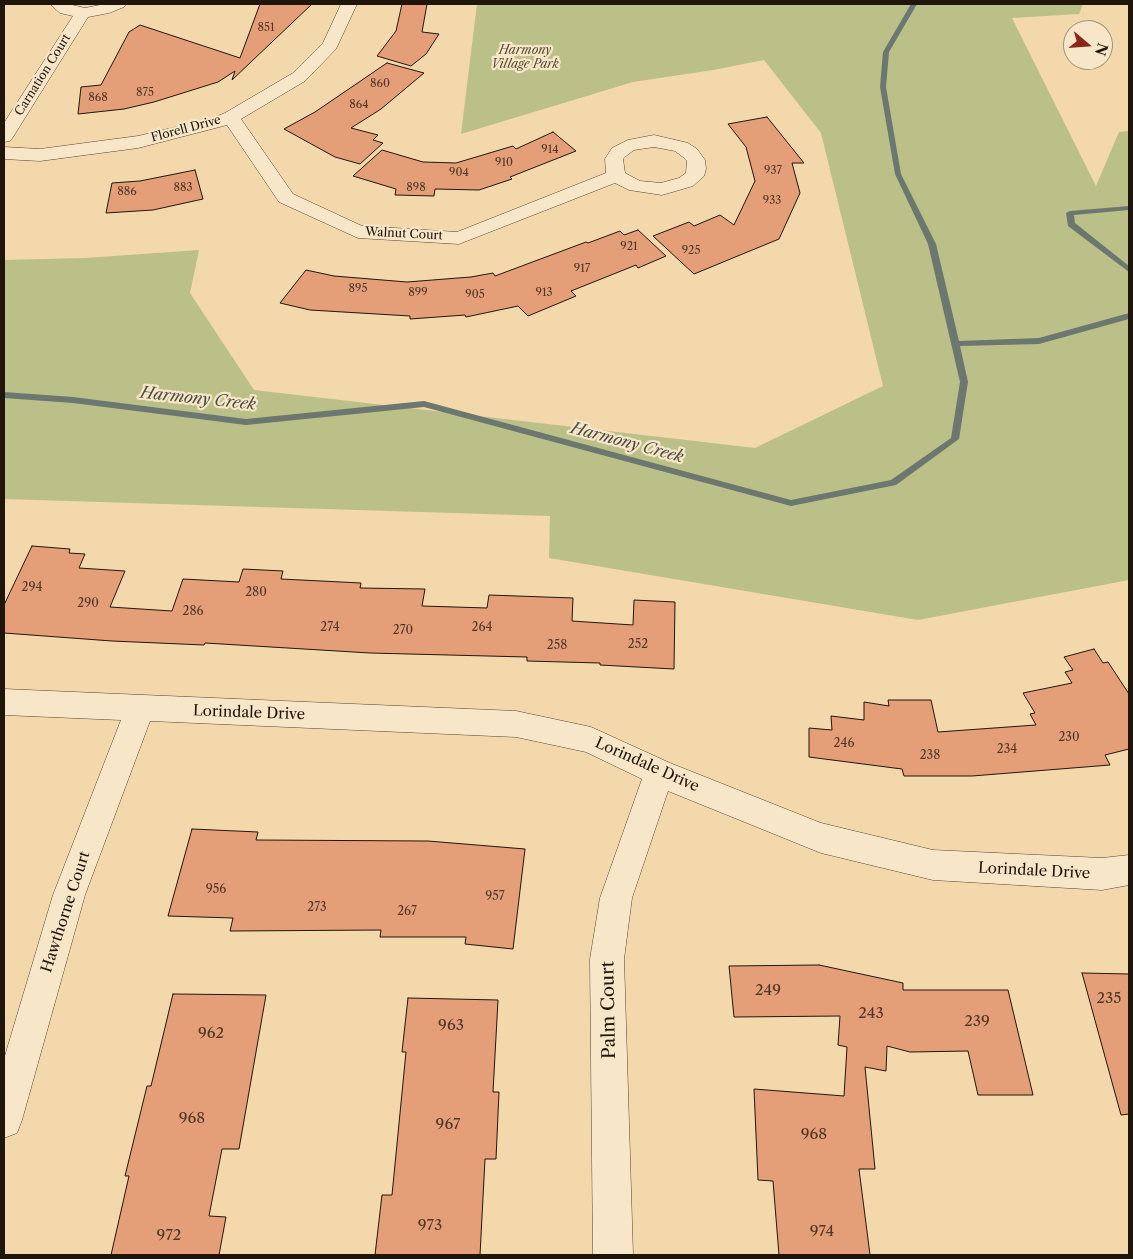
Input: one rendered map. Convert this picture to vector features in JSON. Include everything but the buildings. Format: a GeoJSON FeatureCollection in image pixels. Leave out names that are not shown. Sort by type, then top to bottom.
{"type":"FeatureCollection","features":[{"type":"Feature","properties":{"kind":"street","name":"Carnation Court"},"geometry":{"type":"LineString","coordinates":[[58,4],[66,10],[82,13],[103,10],[118,4]]}},
{"type":"Feature","properties":{"kind":"street","name":"Florell Drive"},"geometry":{"type":"LineString","coordinates":[[4,153],[40,154],[138,142],[216,123],[231,117],[299,77],[330,45],[349,4]]}},
{"type":"Feature","properties":{"kind":"street","name":"Carnation Court"},"geometry":{"type":"LineString","coordinates":[[4,137],[82,13]]}},
{"type":"Feature","properties":{"kind":"street","name":"Walnut Court"},"geometry":{"type":"LineString","coordinates":[[231,117],[286,198],[358,232],[459,238],[616,176]]}},
{"type":"Feature","properties":{"kind":"street","name":"Lorindale Drive"},"geometry":{"type":"LineString","coordinates":[[4,702],[516,724],[591,740],[659,773],[821,838],[933,865],[1102,874],[1129,870]]}},
{"type":"Feature","properties":{"kind":"street","name":"Hawthorne Court"},"geometry":{"type":"LineString","coordinates":[[4,1120],[69,895],[140,708]]}},
{"type":"Feature","properties":{"kind":"street","name":"Palm Court"},"geometry":{"type":"LineString","coordinates":[[612,1255],[607,959],[616,898],[659,773]]}},
{"type":"Feature","properties":{"kind":"green space","name":"Harmony Village Park"},"geometry":{"type":"Polygon","coordinates":[[[477,4],[1083,4],[1079,14],[1012,18],[1096,186],[1119,132],[1129,131],[1129,580],[918,620],[549,558],[550,516],[4,499],[4,260],[85,258],[199,250],[190,293],[254,390],[755,448],[883,386],[821,133],[764,60],[633,82],[461,134],[477,4]]]}},
{"type":"Feature","properties":{"kind":"waterway"},"geometry":{"type":"LineString","coordinates":[[914,4],[886,52],[883,87],[898,174],[932,244],[955,344]]}},
{"type":"Feature","properties":{"kind":"waterway","name":"Harmony Creek"},"geometry":{"type":"LineString","coordinates":[[1129,208],[1070,213],[1071,224],[1129,270]]}},
{"type":"Feature","properties":{"kind":"waterway","name":"Harmony Creek"},"geometry":{"type":"LineString","coordinates":[[955,344],[1039,341],[1129,316]]}},
{"type":"Feature","properties":{"kind":"waterway","name":"Harmony Creek"},"geometry":{"type":"LineString","coordinates":[[4,395],[73,400],[246,422],[424,404],[791,503],[893,483],[955,439],[964,382],[955,344]]}}]}
